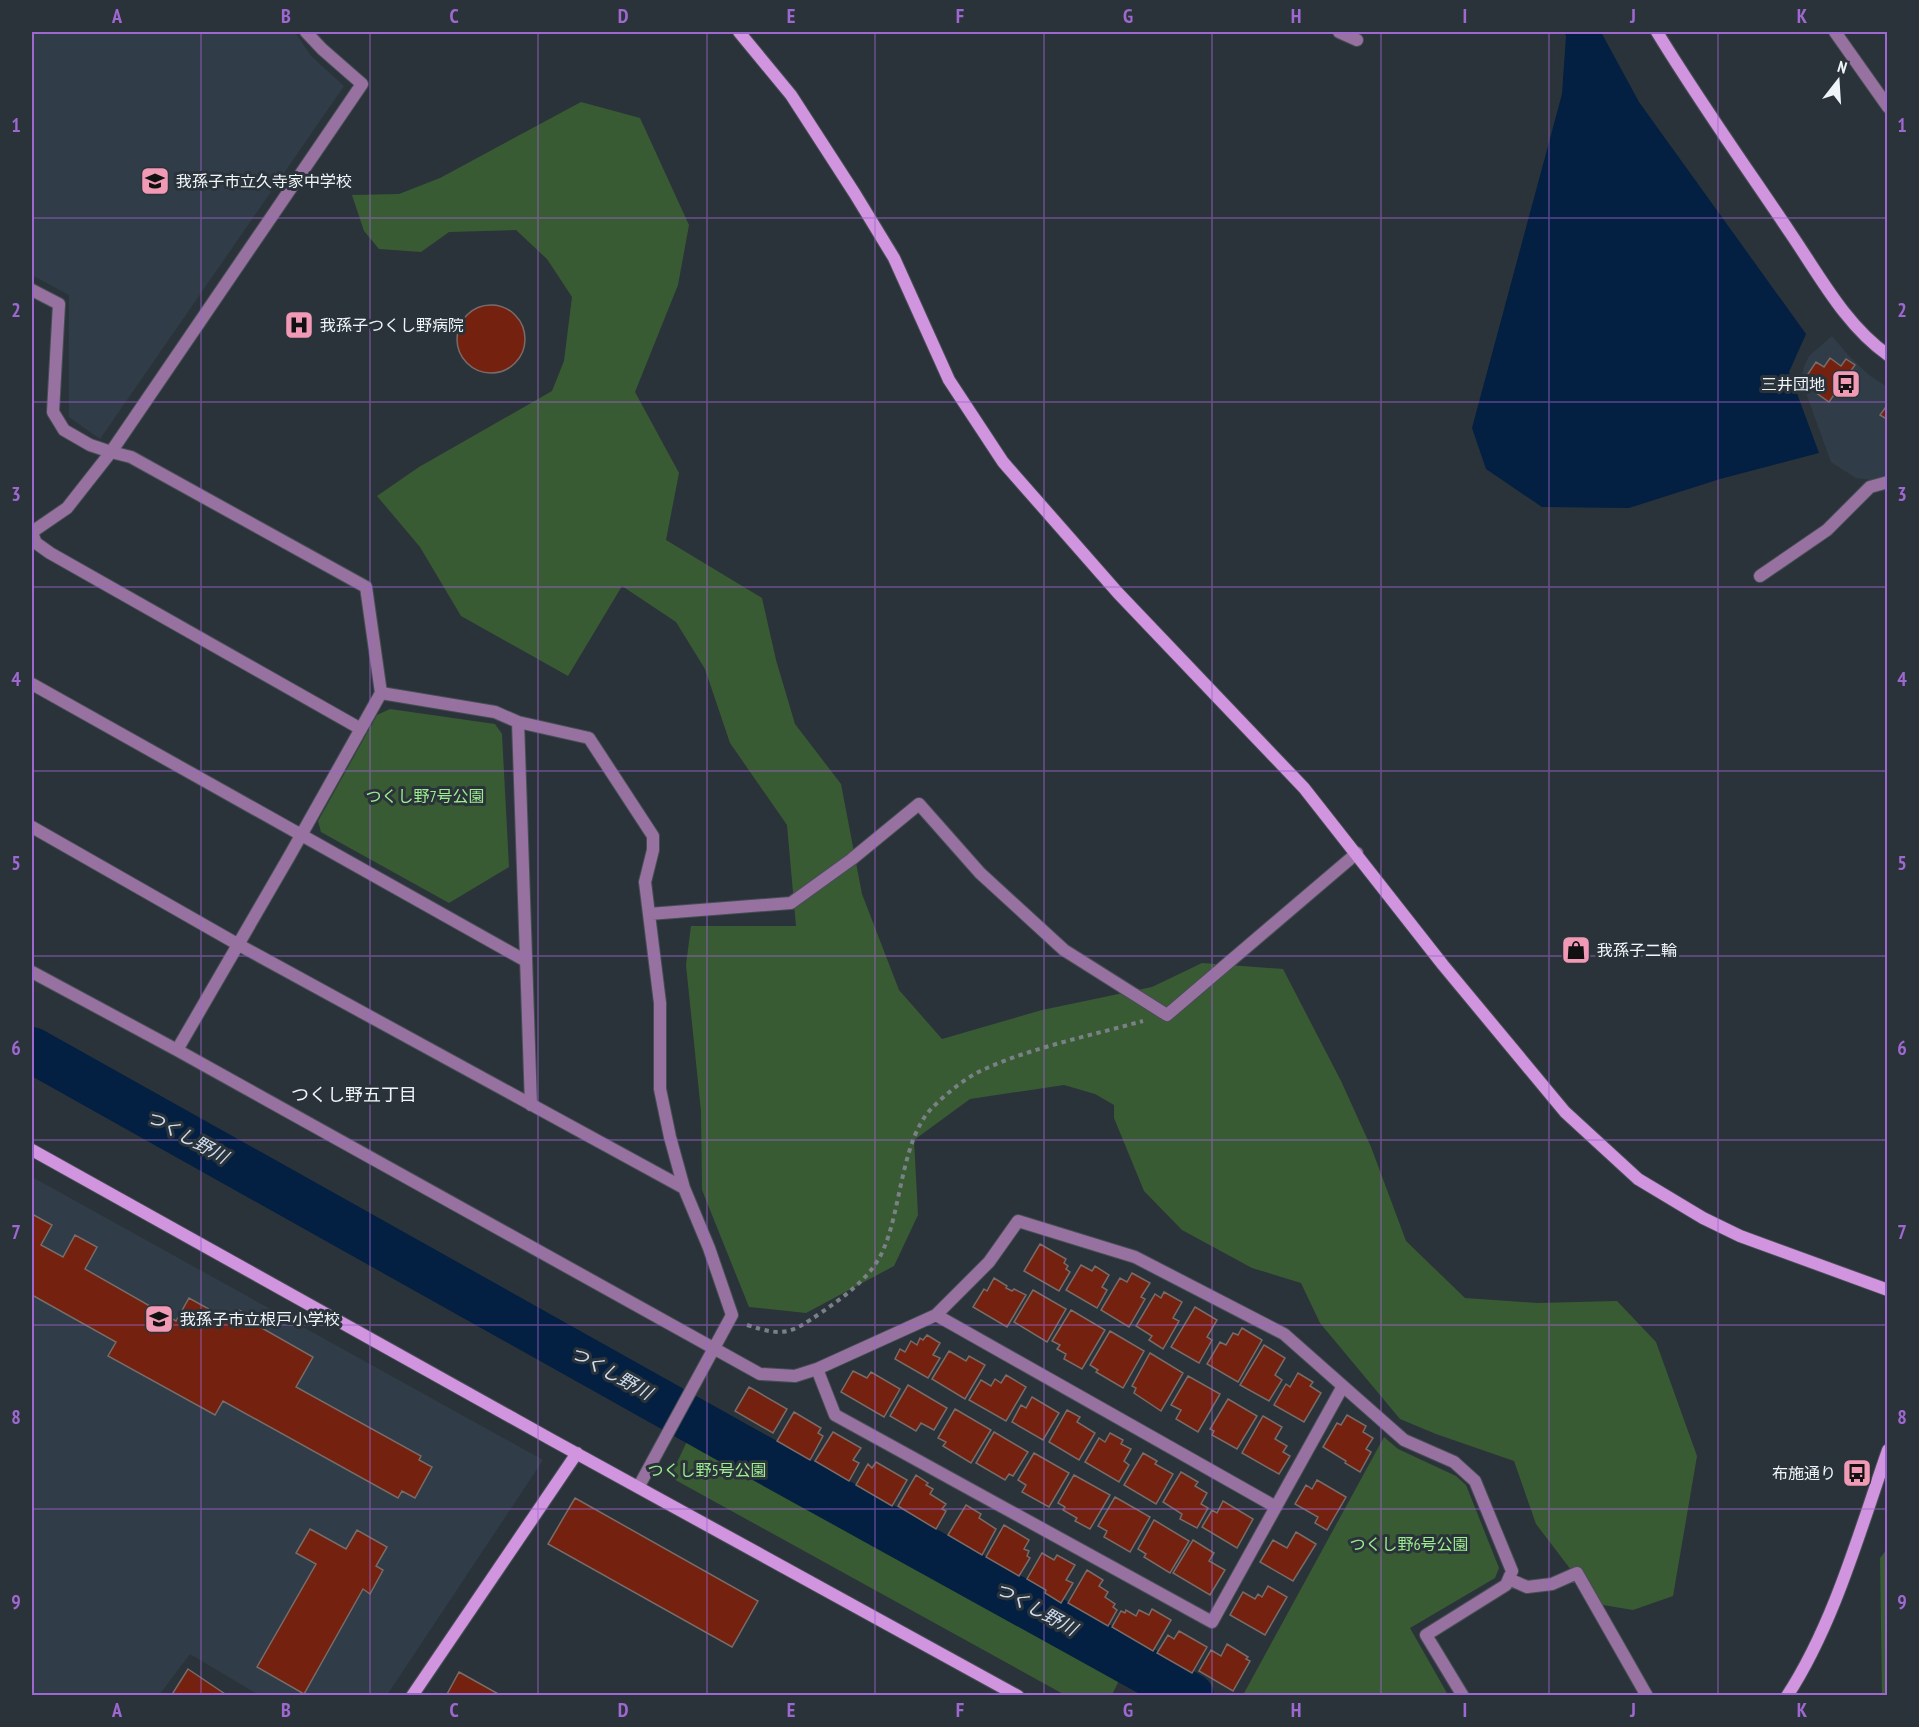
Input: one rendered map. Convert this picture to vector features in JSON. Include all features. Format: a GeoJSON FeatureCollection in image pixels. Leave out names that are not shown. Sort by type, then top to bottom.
{"type":"FeatureCollection","features":[{"type":"Feature","properties":{"kind":"street"},"geometry":{"type":"LineString","coordinates":[[306,32],[362,84],[111,452],[67,508],[32,532],[36,543],[50,553],[361,729]]}},
{"type":"Feature","properties":{"kind":"street"},"geometry":{"type":"LineString","coordinates":[[739,32],[790,95],[861,203],[894,258],[949,380],[1003,462],[1111,584],[1304,788],[1443,965],[1565,1112],[1638,1179],[1703,1218],[1740,1236],[1887,1290]]}},
{"type":"Feature","properties":{"kind":"street"},"geometry":{"type":"LineString","coordinates":[[1339,32],[1357,40]]}},
{"type":"Feature","properties":{"kind":"street"},"geometry":{"type":"LineString","coordinates":[[1657,32],[1690,85],[1830,290],[1857,326],[1887,355]]}},
{"type":"Feature","properties":{"kind":"street"},"geometry":{"type":"LineString","coordinates":[[1835,32],[1887,107]]}},
{"type":"Feature","properties":{"kind":"street"},"geometry":{"type":"LineString","coordinates":[[32,290],[58,304],[53,412],[64,430],[90,445],[131,458],[366,587],[381,693],[302,835],[177,1050]]}},
{"type":"Feature","properties":{"kind":"street"},"geometry":{"type":"LineString","coordinates":[[1760,576],[1827,530],[1870,487],[1887,482]]}},
{"type":"Feature","properties":{"kind":"street"},"geometry":{"type":"LineString","coordinates":[[32,684],[526,961]]}},
{"type":"Feature","properties":{"kind":"street"},"geometry":{"type":"LineString","coordinates":[[381,693],[495,712],[518,722],[589,738],[653,836],[653,850],[645,882],[660,1003],[660,1089],[684,1188],[709,1248],[732,1315],[639,1486]]}},
{"type":"Feature","properties":{"kind":"street"},"geometry":{"type":"LineString","coordinates":[[518,722],[531,1105]]}},
{"type":"Feature","properties":{"kind":"street"},"geometry":{"type":"LineString","coordinates":[[649,914],[790,903],[852,859],[919,804],[980,873],[1064,950],[1167,1015],[1357,854]]}},
{"type":"Feature","properties":{"kind":"street"},"geometry":{"type":"LineString","coordinates":[[32,827],[239,945],[684,1188]]}},
{"type":"Feature","properties":{"kind":"street"},"geometry":{"type":"LineString","coordinates":[[32,972],[177,1050],[760,1374],[795,1376],[817,1369],[936,1315],[989,1262],[1018,1221],[1135,1257],[1284,1334],[1404,1440],[1454,1462],[1475,1480],[1512,1571],[1506,1585],[1426,1635],[1463,1695]]}},
{"type":"Feature","properties":{"kind":"street"},"geometry":{"type":"LineString","coordinates":[[32,1150],[1018,1695]]}},
{"type":"Feature","properties":{"kind":"street"},"geometry":{"type":"LineString","coordinates":[[936,1315],[1276,1507]]}},
{"type":"Feature","properties":{"kind":"street"},"geometry":{"type":"LineString","coordinates":[[817,1369],[835,1415],[1212,1622],[1343,1386]]}},
{"type":"Feature","properties":{"kind":"street"},"geometry":{"type":"LineString","coordinates":[[1787,1695],[1812,1652],[1848,1565],[1887,1450]]}},
{"type":"Feature","properties":{"kind":"street"},"geometry":{"type":"LineString","coordinates":[[412,1695],[577,1453]]}},
{"type":"Feature","properties":{"kind":"street"},"geometry":{"type":"LineString","coordinates":[[1509,1579],[1527,1587],[1552,1584],[1577,1574],[1647,1695]]}},
{"type":"Feature","properties":{"kind":"path"},"geometry":{"type":"LineString","coordinates":[[732,1315],[747,1325],[776,1334],[799,1328],[870,1273],[884,1249],[916,1131],[931,1110],[954,1089],[985,1068],[1016,1057],[1167,1015]]}},
{"type":"Feature","properties":{"kind":"shaded area","name":"我孫子市立久寺家中学校"},"geometry":{"type":"Polygon","coordinates":[[[32,32],[295,32],[311,56],[344,86],[100,439],[69,417],[69,295],[32,275],[32,32]]]}},
{"type":"Feature","properties":{"kind":"shaded area"},"geometry":{"type":"Polygon","coordinates":[[[1832,336],[1869,375],[1887,387],[1887,475],[1871,480],[1856,478],[1831,462],[1801,379],[1809,356],[1832,336]]]}},
{"type":"Feature","properties":{"kind":"shaded area","name":"我孫子市立根戸小学校"},"geometry":{"type":"Polygon","coordinates":[[[32,1177],[543,1460],[387,1695],[259,1695],[190,1654],[159,1695],[32,1695],[32,1177]]]}},
{"type":"Feature","properties":{"kind":"green space"},"geometry":{"type":"Polygon","coordinates":[[[581,102],[640,118],[689,225],[678,285],[635,392],[679,473],[666,540],[762,598],[776,660],[795,724],[841,784],[862,894],[899,990],[942,1039],[1042,1010],[1152,987],[1202,963],[1283,969],[1341,1081],[1371,1147],[1406,1241],[1465,1298],[1537,1303],[1617,1301],[1656,1342],[1697,1456],[1673,1596],[1633,1610],[1597,1604],[1536,1524],[1514,1461],[1400,1419],[1320,1323],[1301,1283],[1252,1268],[1182,1230],[1144,1191],[1114,1118],[1114,1105],[1095,1094],[1064,1085],[970,1099],[914,1140],[918,1215],[894,1266],[806,1313],[749,1307],[702,1190],[701,1111],[686,965],[691,926],[796,926],[787,825],[730,743],[705,669],[676,622],[622,586],[568,676],[461,616],[420,547],[377,496],[419,467],[552,391],[564,361],[572,297],[547,259],[516,230],[449,232],[421,252],[379,249],[364,231],[352,195],[399,194],[440,178],[581,102]]]}},
{"type":"Feature","properties":{"kind":"green space","name":"つくし野7号公園"},"geometry":{"type":"Polygon","coordinates":[[[390,709],[495,724],[502,734],[509,867],[449,903],[321,832],[318,821],[377,715],[390,709]]]}},
{"type":"Feature","properties":{"kind":"green space","name":"つくし野5号公園"},"geometry":{"type":"Polygon","coordinates":[[[691,1433],[1122,1674],[1112,1695],[1065,1695],[670,1477],[691,1433]]]}},
{"type":"Feature","properties":{"kind":"green space","name":"つくし野6号公園"},"geometry":{"type":"Polygon","coordinates":[[[1384,1437],[1398,1449],[1456,1476],[1466,1485],[1499,1568],[1495,1578],[1410,1628],[1448,1695],[1243,1695],[1384,1437]]]}},
{"type":"Feature","properties":{"kind":"green space"},"geometry":{"type":"Polygon","coordinates":[[[1887,1549],[1888,1695],[1882,1696],[1880,1558],[1887,1549]]]}},
{"type":"Feature","properties":{"kind":"water"},"geometry":{"type":"Polygon","coordinates":[[[1564,32],[1601,32],[1639,102],[1806,334],[1789,372],[1819,453],[1720,479],[1629,508],[1542,507],[1486,469],[1472,428],[1562,94],[1566,36],[1564,32]]]}},
{"type":"Feature","properties":{"kind":"building"},"geometry":{"type":"Polygon","coordinates":[[[484,305],[498,305],[510,310],[520,320],[525,339],[520,358],[510,368],[498,373],[484,373],[472,368],[462,358],[457,346],[457,332],[462,320],[472,310],[484,305]]]}},
{"type":"Feature","properties":{"kind":"building"},"geometry":{"type":"Polygon","coordinates":[[[1830,358],[1841,366],[1846,359],[1855,365],[1829,402],[1815,392],[1817,389],[1804,380],[1816,362],[1824,367],[1830,358]]]}},
{"type":"Feature","properties":{"kind":"building"},"geometry":{"type":"Polygon","coordinates":[[[1888,404],[1888,420],[1880,415],[1888,404]]]}},
{"type":"Feature","properties":{"kind":"building"},"geometry":{"type":"Polygon","coordinates":[[[32,1214],[52,1225],[41,1245],[63,1257],[75,1235],[97,1247],[85,1269],[176,1321],[189,1298],[232,1322],[239,1310],[263,1323],[260,1327],[313,1357],[296,1387],[421,1456],[419,1460],[432,1467],[415,1498],[402,1491],[398,1498],[223,1401],[215,1415],[108,1356],[116,1342],[32,1295],[32,1214]]]}},
{"type":"Feature","properties":{"kind":"building"},"geometry":{"type":"Polygon","coordinates":[[[1040,1244],[1066,1259],[1064,1263],[1070,1272],[1059,1291],[1024,1271],[1040,1244]]]}},
{"type":"Feature","properties":{"kind":"building"},"geometry":{"type":"Polygon","coordinates":[[[1081,1265],[1092,1271],[1095,1266],[1109,1275],[1102,1287],[1107,1290],[1097,1308],[1066,1290],[1081,1265]]]}},
{"type":"Feature","properties":{"kind":"building"},"geometry":{"type":"Polygon","coordinates":[[[1132,1273],[1150,1283],[1141,1297],[1145,1299],[1129,1327],[1101,1310],[1120,1278],[1127,1282],[1132,1273]]]}},
{"type":"Feature","properties":{"kind":"building"},"geometry":{"type":"Polygon","coordinates":[[[994,1278],[1007,1286],[1006,1288],[1026,1295],[1007,1327],[973,1307],[984,1289],[987,1291],[994,1278]]]}},
{"type":"Feature","properties":{"kind":"building"},"geometry":{"type":"Polygon","coordinates":[[[1033,1290],[1066,1309],[1047,1342],[1014,1322],[1033,1290]]]}},
{"type":"Feature","properties":{"kind":"building"},"geometry":{"type":"Polygon","coordinates":[[[1164,1292],[1182,1302],[1173,1318],[1179,1321],[1163,1349],[1149,1340],[1152,1336],[1136,1326],[1155,1294],[1161,1298],[1164,1292]]]}},
{"type":"Feature","properties":{"kind":"building"},"geometry":{"type":"Polygon","coordinates":[[[1195,1307],[1217,1320],[1207,1337],[1212,1340],[1199,1363],[1171,1347],[1195,1307]]]}},
{"type":"Feature","properties":{"kind":"building"},"geometry":{"type":"Polygon","coordinates":[[[1071,1310],[1105,1330],[1082,1369],[1064,1359],[1066,1354],[1057,1349],[1060,1345],[1052,1341],[1071,1310]]]}},
{"type":"Feature","properties":{"kind":"building"},"geometry":{"type":"Polygon","coordinates":[[[1242,1328],[1262,1340],[1238,1382],[1207,1364],[1220,1342],[1226,1345],[1233,1333],[1238,1335],[1242,1328]]]}},
{"type":"Feature","properties":{"kind":"building"},"geometry":{"type":"Polygon","coordinates":[[[1110,1331],[1144,1351],[1123,1388],[1096,1372],[1098,1370],[1090,1365],[1110,1331]]]}},
{"type":"Feature","properties":{"kind":"building"},"geometry":{"type":"Polygon","coordinates":[[[927,1335],[940,1343],[933,1355],[940,1358],[928,1378],[895,1359],[900,1349],[905,1352],[911,1341],[917,1345],[920,1338],[923,1340],[927,1335]]]}},
{"type":"Feature","properties":{"kind":"building"},"geometry":{"type":"Polygon","coordinates":[[[1264,1345],[1285,1358],[1275,1375],[1282,1380],[1269,1401],[1240,1385],[1264,1345]]]}},
{"type":"Feature","properties":{"kind":"building"},"geometry":{"type":"Polygon","coordinates":[[[949,1351],[966,1361],[969,1356],[985,1365],[965,1399],[932,1379],[949,1351]]]}},
{"type":"Feature","properties":{"kind":"building"},"geometry":{"type":"Polygon","coordinates":[[[1150,1353],[1183,1373],[1161,1411],[1134,1393],[1136,1388],[1132,1386],[1150,1353]]]}},
{"type":"Feature","properties":{"kind":"building"},"geometry":{"type":"Polygon","coordinates":[[[853,1371],[867,1378],[871,1372],[900,1389],[884,1417],[841,1392],[853,1371]]]}},
{"type":"Feature","properties":{"kind":"building"},"geometry":{"type":"Polygon","coordinates":[[[1298,1373],[1313,1382],[1310,1386],[1321,1393],[1304,1422],[1274,1405],[1286,1384],[1290,1387],[1298,1373]]]}},
{"type":"Feature","properties":{"kind":"building"},"geometry":{"type":"Polygon","coordinates":[[[1006,1375],[1026,1387],[1006,1421],[969,1400],[981,1380],[991,1386],[995,1379],[1001,1383],[1006,1375]]]}},
{"type":"Feature","properties":{"kind":"building"},"geometry":{"type":"Polygon","coordinates":[[[1188,1376],[1220,1394],[1198,1432],[1176,1419],[1181,1410],[1171,1405],[1188,1376]]]}},
{"type":"Feature","properties":{"kind":"building"},"geometry":{"type":"Polygon","coordinates":[[[908,1385],[947,1408],[934,1430],[921,1423],[916,1431],[890,1416],[908,1385]]]}},
{"type":"Feature","properties":{"kind":"building"},"geometry":{"type":"Polygon","coordinates":[[[749,1387],[787,1409],[773,1433],[735,1411],[749,1387]]]}},
{"type":"Feature","properties":{"kind":"building"},"geometry":{"type":"Polygon","coordinates":[[[1032,1397],[1059,1413],[1043,1440],[1012,1422],[1021,1405],[1026,1408],[1032,1397]]]}},
{"type":"Feature","properties":{"kind":"building"},"geometry":{"type":"Polygon","coordinates":[[[1228,1399],[1257,1416],[1237,1449],[1212,1435],[1214,1431],[1210,1429],[1228,1399]]]}},
{"type":"Feature","properties":{"kind":"building"},"geometry":{"type":"Polygon","coordinates":[[[955,1409],[991,1430],[971,1463],[943,1446],[946,1442],[938,1438],[955,1409]]]}},
{"type":"Feature","properties":{"kind":"building"},"geometry":{"type":"Polygon","coordinates":[[[1067,1410],[1080,1417],[1077,1422],[1095,1433],[1079,1460],[1049,1442],[1067,1410]]]}},
{"type":"Feature","properties":{"kind":"building"},"geometry":{"type":"Polygon","coordinates":[[[794,1412],[821,1428],[818,1433],[823,1436],[810,1460],[777,1441],[794,1412]]]}},
{"type":"Feature","properties":{"kind":"building"},"geometry":{"type":"Polygon","coordinates":[[[1347,1415],[1366,1426],[1363,1432],[1373,1438],[1366,1449],[1371,1452],[1360,1472],[1323,1447],[1337,1423],[1341,1425],[1347,1415]]]}},
{"type":"Feature","properties":{"kind":"building"},"geometry":{"type":"Polygon","coordinates":[[[1263,1416],[1282,1427],[1275,1439],[1287,1446],[1283,1452],[1290,1456],[1279,1474],[1242,1453],[1263,1416]]]}},
{"type":"Feature","properties":{"kind":"building"},"geometry":{"type":"Polygon","coordinates":[[[833,1432],[861,1448],[853,1460],[859,1463],[849,1481],[815,1461],[833,1432]]]}},
{"type":"Feature","properties":{"kind":"building"},"geometry":{"type":"Polygon","coordinates":[[[994,1432],[1028,1452],[1013,1476],[1009,1474],[1005,1480],[976,1463],[994,1432]]]}},
{"type":"Feature","properties":{"kind":"building"},"geometry":{"type":"Polygon","coordinates":[[[1110,1433],[1123,1440],[1121,1444],[1131,1449],[1124,1461],[1129,1465],[1119,1482],[1085,1462],[1099,1438],[1105,1442],[1110,1433]]]}},
{"type":"Feature","properties":{"kind":"building"},"geometry":{"type":"Polygon","coordinates":[[[1034,1453],[1069,1473],[1049,1507],[1022,1492],[1026,1485],[1018,1480],[1034,1453]]]}},
{"type":"Feature","properties":{"kind":"building"},"geometry":{"type":"Polygon","coordinates":[[[1143,1453],[1157,1461],[1155,1464],[1173,1474],[1156,1504],[1124,1485],[1143,1453]]]}},
{"type":"Feature","properties":{"kind":"building"},"geometry":{"type":"Polygon","coordinates":[[[876,1462],[907,1480],[892,1506],[856,1485],[868,1464],[872,1468],[876,1462]]]}},
{"type":"Feature","properties":{"kind":"building"},"geometry":{"type":"Polygon","coordinates":[[[1181,1472],[1198,1482],[1195,1486],[1207,1493],[1201,1504],[1208,1508],[1197,1528],[1180,1519],[1182,1514],[1163,1502],[1181,1472]]]}},
{"type":"Feature","properties":{"kind":"building"},"geometry":{"type":"Polygon","coordinates":[[[916,1475],[933,1489],[930,1494],[946,1504],[942,1509],[946,1511],[936,1529],[898,1506],[916,1475]]]}},
{"type":"Feature","properties":{"kind":"building"},"geometry":{"type":"Polygon","coordinates":[[[1074,1475],[1110,1495],[1090,1529],[1075,1521],[1077,1518],[1063,1510],[1065,1507],[1058,1503],[1074,1475]]]}},
{"type":"Feature","properties":{"kind":"building"},"geometry":{"type":"Polygon","coordinates":[[[1317,1480],[1346,1497],[1327,1530],[1315,1523],[1318,1517],[1295,1504],[1306,1485],[1312,1489],[1317,1480]]]}},
{"type":"Feature","properties":{"kind":"building"},"geometry":{"type":"Polygon","coordinates":[[[1115,1497],[1150,1517],[1130,1552],[1104,1537],[1107,1531],[1098,1526],[1115,1497]]]}},
{"type":"Feature","properties":{"kind":"building"},"geometry":{"type":"Polygon","coordinates":[[[575,1498],[758,1601],[732,1647],[548,1544],[575,1498]]]}},
{"type":"Feature","properties":{"kind":"building"},"geometry":{"type":"Polygon","coordinates":[[[1223,1501],[1253,1519],[1237,1548],[1202,1527],[1212,1510],[1217,1513],[1223,1501]]]}},
{"type":"Feature","properties":{"kind":"building"},"geometry":{"type":"Polygon","coordinates":[[[966,1505],[981,1514],[979,1518],[996,1529],[982,1555],[948,1535],[966,1505]]]}},
{"type":"Feature","properties":{"kind":"building"},"geometry":{"type":"Polygon","coordinates":[[[1154,1520],[1189,1541],[1170,1573],[1144,1557],[1146,1554],[1138,1549],[1154,1520]]]}},
{"type":"Feature","properties":{"kind":"building"},"geometry":{"type":"Polygon","coordinates":[[[1004,1525],[1029,1540],[1024,1549],[1029,1551],[1027,1556],[1030,1558],[1019,1576],[986,1557],[1004,1525]]]}},
{"type":"Feature","properties":{"kind":"building"},"geometry":{"type":"Polygon","coordinates":[[[310,1529],[346,1549],[357,1530],[387,1547],[376,1566],[383,1570],[370,1594],[363,1589],[304,1694],[257,1667],[316,1564],[296,1553],[310,1529]]]}},
{"type":"Feature","properties":{"kind":"building"},"geometry":{"type":"Polygon","coordinates":[[[1296,1532],[1316,1544],[1293,1581],[1260,1562],[1273,1540],[1287,1548],[1296,1532]]]}},
{"type":"Feature","properties":{"kind":"building"},"geometry":{"type":"Polygon","coordinates":[[[1193,1540],[1214,1553],[1209,1561],[1225,1570],[1210,1595],[1173,1573],[1193,1540]]]}},
{"type":"Feature","properties":{"kind":"building"},"geometry":{"type":"Polygon","coordinates":[[[1042,1553],[1054,1560],[1057,1555],[1075,1565],[1066,1580],[1073,1583],[1061,1603],[1045,1593],[1046,1590],[1027,1579],[1042,1553]]]}},
{"type":"Feature","properties":{"kind":"building"},"geometry":{"type":"Polygon","coordinates":[[[1087,1570],[1103,1580],[1099,1586],[1108,1592],[1105,1597],[1115,1604],[1113,1607],[1117,1610],[1108,1626],[1068,1603],[1087,1570]]]}},
{"type":"Feature","properties":{"kind":"building"},"geometry":{"type":"Polygon","coordinates":[[[1268,1586],[1287,1597],[1265,1635],[1230,1615],[1243,1592],[1255,1599],[1258,1594],[1262,1597],[1268,1586]]]}},
{"type":"Feature","properties":{"kind":"building"},"geometry":{"type":"Polygon","coordinates":[[[1152,1609],[1171,1620],[1153,1651],[1112,1627],[1121,1611],[1125,1613],[1126,1610],[1136,1616],[1139,1610],[1149,1615],[1152,1609]]]}},
{"type":"Feature","properties":{"kind":"building"},"geometry":{"type":"Polygon","coordinates":[[[1179,1631],[1207,1647],[1192,1673],[1157,1653],[1168,1635],[1174,1639],[1179,1631]]]}},
{"type":"Feature","properties":{"kind":"building"},"geometry":{"type":"Polygon","coordinates":[[[1227,1644],[1248,1657],[1246,1659],[1250,1661],[1233,1691],[1199,1671],[1211,1650],[1221,1656],[1227,1644]]]}},
{"type":"Feature","properties":{"kind":"building"},"geometry":{"type":"Polygon","coordinates":[[[188,1669],[228,1696],[171,1696],[188,1669]]]}},
{"type":"Feature","properties":{"kind":"building"},"geometry":{"type":"Polygon","coordinates":[[[459,1672],[502,1696],[446,1696],[459,1672]]]}},
{"type":"Feature","properties":{"kind":"waterway","name":"つくし野川"},"geometry":{"type":"LineString","coordinates":[[32,1050],[744,1449],[1191,1696]]}},
{"type":"Feature","properties":{"kind":"place","name":"我孫子市立久寺家中学校"},"geometry":{"type":"Point","coordinates":[155,181]}},
{"type":"Feature","properties":{"kind":"place","name":"我孫子つくし野病院"},"geometry":{"type":"Point","coordinates":[299,325]}},
{"type":"Feature","properties":{"kind":"place","name":"三井団地"},"geometry":{"type":"Point","coordinates":[1846,384]}},
{"type":"Feature","properties":{"kind":"place","name":"我孫子二輪"},"geometry":{"type":"Point","coordinates":[1576,950]}},
{"type":"Feature","properties":{"kind":"place","name":"我孫子市立根戸小学校"},"geometry":{"type":"Point","coordinates":[159,1319]}},
{"type":"Feature","properties":{"kind":"place","name":"布施通り"},"geometry":{"type":"Point","coordinates":[1857,1473]}},
{"type":"Feature","properties":{"kind":"district","name":"つくし野五丁目"},"geometry":{"type":"Point","coordinates":[354,1095]}}]}
